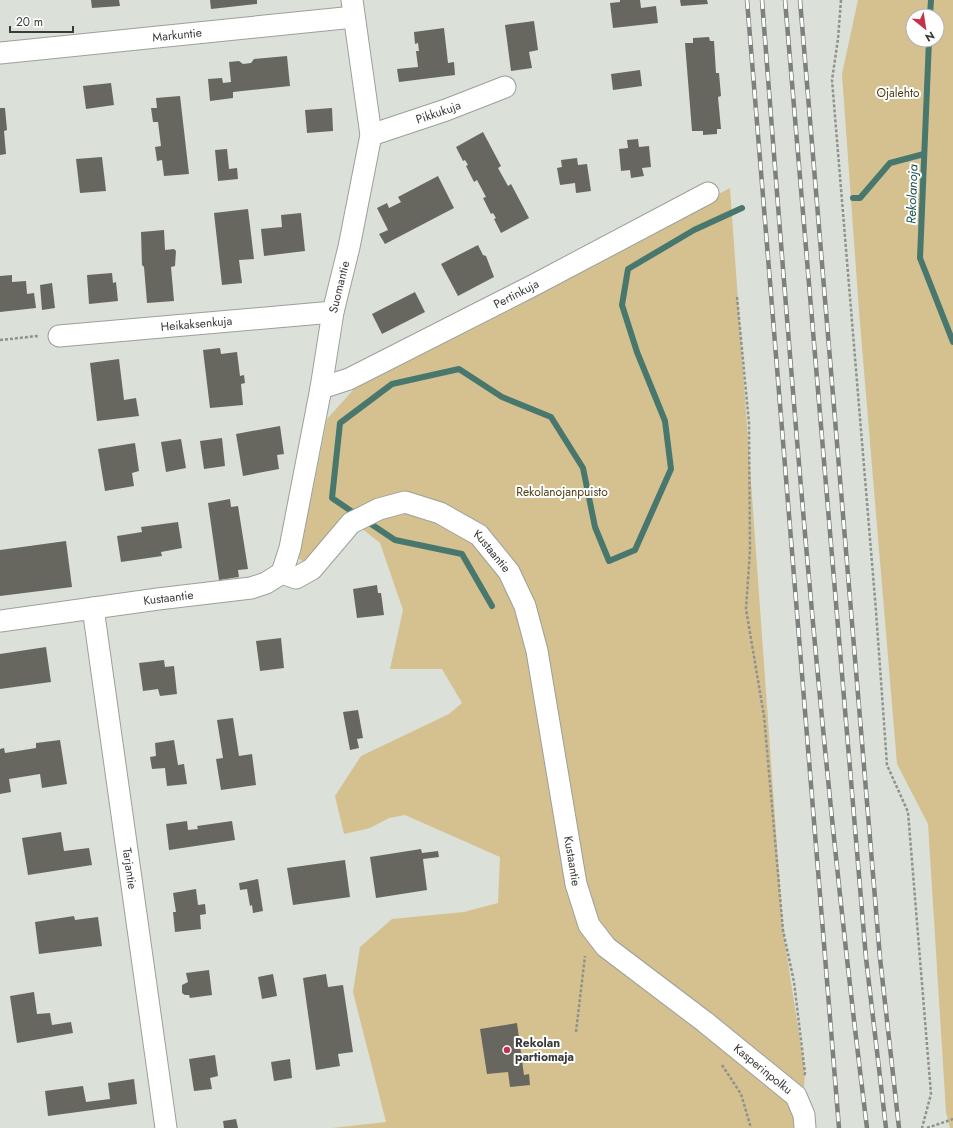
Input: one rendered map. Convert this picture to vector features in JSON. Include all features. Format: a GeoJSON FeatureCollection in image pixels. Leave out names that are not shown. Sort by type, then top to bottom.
{"type":"FeatureCollection","features":[{"type":"Feature","properties":{"kind":"street","name":"Markuntie"},"geometry":{"type":"LineString","coordinates":[[0,53],[353,9]]}},
{"type":"Feature","properties":{"kind":"street","name":"Suomantie"},"geometry":{"type":"LineString","coordinates":[[282,573],[290,548],[322,388],[333,312],[349,247],[371,135],[353,9]]}},
{"type":"Feature","properties":{"kind":"street","name":"Pikkukuja"},"geometry":{"type":"LineString","coordinates":[[371,135],[446,110],[505,87]]}},
{"type":"Feature","properties":{"kind":"street","name":"Pertinkuja"},"geometry":{"type":"LineString","coordinates":[[322,388],[349,379],[527,289],[708,193]]}},
{"type":"Feature","properties":{"kind":"street","name":"Heikaksenkuja"},"geometry":{"type":"LineString","coordinates":[[59,336],[333,312]]}},
{"type":"Feature","properties":{"kind":"street","name":"Kustaantie"},"geometry":{"type":"LineString","coordinates":[[0,621],[251,588],[266,583],[282,573],[296,578],[312,569],[351,524],[380,509],[405,502],[440,513],[479,535],[509,572],[525,606],[537,651],[576,884],[589,925],[606,947],[705,1022]]}},
{"type":"Feature","properties":{"kind":"street","name":"Tarjantie"},"geometry":{"type":"LineString","coordinates":[[93,608],[166,1128]]}},
{"type":"Feature","properties":{"kind":"street","name":"Kasperinpolku"},"geometry":{"type":"LineString","coordinates":[[705,1022],[796,1096],[804,1115],[805,1128]]}},
{"type":"Feature","properties":{"kind":"path"},"geometry":{"type":"LineString","coordinates":[[841,0],[838,39],[832,80],[887,765],[908,812],[931,1094],[922,1128]]}},
{"type":"Feature","properties":{"kind":"path"},"geometry":{"type":"LineString","coordinates":[[737,297],[749,423],[750,550],[746,609],[764,716],[783,930],[794,982],[805,1073],[796,1096]]}},
{"type":"Feature","properties":{"kind":"path"},"geometry":{"type":"LineString","coordinates":[[0,340],[59,336]]}},
{"type":"Feature","properties":{"kind":"path"},"geometry":{"type":"LineString","coordinates":[[576,1032],[589,925]]}},
{"type":"Feature","properties":{"kind":"path"},"geometry":{"type":"LineString","coordinates":[[721,1061],[741,1094],[751,1128]]}},
{"type":"Feature","properties":{"kind":"path"},"geometry":{"type":"LineString","coordinates":[[927,1128],[953,1119]]}},
{"type":"Feature","properties":{"kind":"green space","name":"Ojalehto"},"geometry":{"type":"Polygon","coordinates":[[[858,0],[953,0],[953,1128],[950,1128],[946,1112],[928,824],[897,764],[859,311],[842,74],[858,0]]]}},
{"type":"Feature","properties":{"kind":"green space","name":"Rekolanojanpuisto"},"geometry":{"type":"Polygon","coordinates":[[[730,188],[783,930],[805,1073],[801,1128],[332,1128],[386,1122],[353,992],[360,947],[392,919],[464,912],[498,903],[500,857],[405,815],[389,818],[370,828],[344,834],[335,796],[361,756],[449,714],[462,703],[442,669],[390,669],[403,610],[380,543],[350,519],[307,564],[299,559],[327,419],[354,389],[730,188]]]}},
{"type":"Feature","properties":{"kind":"building"},"geometry":{"type":"Polygon","coordinates":[[[91,0],[119,0],[120,6],[92,8],[91,0]]]}},
{"type":"Feature","properties":{"kind":"building"},"geometry":{"type":"Polygon","coordinates":[[[210,0],[257,0],[257,4],[211,9],[210,0]]]}},
{"type":"Feature","properties":{"kind":"building"},"geometry":{"type":"Polygon","coordinates":[[[620,0],[640,0],[641,8],[656,6],[658,23],[613,28],[610,3],[620,2],[620,0]]]}},
{"type":"Feature","properties":{"kind":"building"},"geometry":{"type":"Polygon","coordinates":[[[680,0],[707,0],[708,4],[681,6],[680,0]]]}},
{"type":"Feature","properties":{"kind":"building"},"geometry":{"type":"Polygon","coordinates":[[[534,21],[538,50],[529,52],[532,68],[511,71],[505,25],[534,21]]]}},
{"type":"Feature","properties":{"kind":"building"},"geometry":{"type":"Polygon","coordinates":[[[444,28],[448,63],[454,62],[455,75],[399,82],[397,69],[418,67],[416,51],[419,51],[418,43],[415,44],[414,32],[444,28]]]}},
{"type":"Feature","properties":{"kind":"building"},"geometry":{"type":"Polygon","coordinates":[[[709,37],[710,41],[714,41],[716,73],[719,73],[721,96],[718,97],[721,129],[717,129],[717,134],[703,135],[703,131],[692,131],[685,43],[693,43],[693,38],[709,37]]]}},
{"type":"Feature","properties":{"kind":"building"},"geometry":{"type":"Polygon","coordinates":[[[287,56],[290,86],[233,92],[233,98],[210,101],[208,79],[222,78],[223,83],[231,82],[229,62],[239,61],[243,64],[251,63],[254,59],[287,56]]]}},
{"type":"Feature","properties":{"kind":"building"},"geometry":{"type":"Polygon","coordinates":[[[640,70],[642,86],[613,90],[611,74],[640,70]]]}},
{"type":"Feature","properties":{"kind":"building"},"geometry":{"type":"Polygon","coordinates":[[[111,83],[114,105],[86,109],[83,86],[111,83]]]}},
{"type":"Feature","properties":{"kind":"building"},"geometry":{"type":"Polygon","coordinates":[[[180,96],[189,174],[164,176],[162,160],[157,161],[155,147],[161,146],[158,122],[153,122],[151,108],[157,108],[156,98],[180,96]]]}},
{"type":"Feature","properties":{"kind":"building"},"geometry":{"type":"Polygon","coordinates":[[[0,108],[5,108],[7,130],[4,131],[6,154],[0,155],[0,108]]]}},
{"type":"Feature","properties":{"kind":"building"},"geometry":{"type":"Polygon","coordinates":[[[332,108],[333,131],[307,133],[305,110],[332,108]]]}},
{"type":"Feature","properties":{"kind":"building"},"geometry":{"type":"Polygon","coordinates":[[[483,132],[501,166],[498,168],[508,186],[511,184],[529,218],[501,233],[494,219],[496,218],[493,213],[491,214],[483,198],[486,197],[477,180],[474,182],[466,166],[468,165],[465,160],[463,161],[456,147],[483,132]]]}},
{"type":"Feature","properties":{"kind":"building"},"geometry":{"type":"Polygon","coordinates":[[[638,139],[639,147],[649,146],[651,167],[642,168],[644,176],[631,178],[630,170],[621,171],[619,149],[628,148],[627,140],[638,139]]]}},
{"type":"Feature","properties":{"kind":"building"},"geometry":{"type":"Polygon","coordinates":[[[227,149],[229,169],[237,168],[238,179],[218,181],[215,150],[227,149]]]}},
{"type":"Feature","properties":{"kind":"building"},"geometry":{"type":"Polygon","coordinates":[[[102,157],[106,191],[80,193],[76,159],[102,157]]]}},
{"type":"Feature","properties":{"kind":"building"},"geometry":{"type":"Polygon","coordinates":[[[577,158],[578,165],[587,164],[591,191],[576,193],[575,183],[560,185],[557,168],[562,167],[561,160],[577,158]]]}},
{"type":"Feature","properties":{"kind":"building"},"geometry":{"type":"Polygon","coordinates":[[[438,176],[454,208],[385,244],[379,234],[388,230],[377,208],[387,203],[389,208],[401,202],[398,197],[438,176]]]}},
{"type":"Feature","properties":{"kind":"building"},"geometry":{"type":"Polygon","coordinates":[[[248,209],[254,259],[239,260],[242,283],[222,285],[214,213],[248,209]]]}},
{"type":"Feature","properties":{"kind":"building"},"geometry":{"type":"Polygon","coordinates":[[[301,213],[305,251],[264,256],[261,229],[282,227],[281,215],[301,213]]]}},
{"type":"Feature","properties":{"kind":"building"},"geometry":{"type":"Polygon","coordinates":[[[164,230],[165,250],[174,249],[176,251],[175,266],[171,267],[174,301],[147,303],[144,267],[142,265],[141,232],[164,230]]]}},
{"type":"Feature","properties":{"kind":"building"},"geometry":{"type":"Polygon","coordinates":[[[478,245],[483,255],[486,256],[494,277],[458,296],[441,264],[478,245]]]}},
{"type":"Feature","properties":{"kind":"building"},"geometry":{"type":"Polygon","coordinates":[[[112,273],[113,283],[116,282],[118,301],[89,304],[87,275],[112,273]]]}},
{"type":"Feature","properties":{"kind":"building"},"geometry":{"type":"Polygon","coordinates":[[[12,275],[12,282],[26,281],[27,294],[34,293],[36,308],[0,312],[0,276],[12,275]]]}},
{"type":"Feature","properties":{"kind":"building"},"geometry":{"type":"Polygon","coordinates":[[[52,283],[55,308],[42,310],[40,285],[52,283]]]}},
{"type":"Feature","properties":{"kind":"building"},"geometry":{"type":"Polygon","coordinates":[[[415,292],[425,312],[382,334],[372,314],[415,292]]]}},
{"type":"Feature","properties":{"kind":"building"},"geometry":{"type":"Polygon","coordinates":[[[220,348],[221,354],[237,352],[240,376],[244,375],[245,383],[241,384],[243,405],[210,408],[203,350],[220,348]]]}},
{"type":"Feature","properties":{"kind":"building"},"geometry":{"type":"Polygon","coordinates":[[[119,359],[124,400],[136,398],[139,416],[97,421],[90,363],[119,359]]]}},
{"type":"Feature","properties":{"kind":"building"},"geometry":{"type":"Polygon","coordinates":[[[280,426],[284,454],[277,455],[279,469],[243,476],[236,434],[280,426]]]}},
{"type":"Feature","properties":{"kind":"building"},"geometry":{"type":"Polygon","coordinates":[[[222,438],[225,466],[204,469],[200,441],[222,438]]]}},
{"type":"Feature","properties":{"kind":"building"},"geometry":{"type":"Polygon","coordinates":[[[181,439],[186,468],[166,472],[161,442],[181,439]]]}},
{"type":"Feature","properties":{"kind":"building"},"geometry":{"type":"Polygon","coordinates":[[[135,443],[139,471],[132,473],[134,486],[105,491],[98,449],[135,443]]]}},
{"type":"Feature","properties":{"kind":"building"},"geometry":{"type":"Polygon","coordinates":[[[230,499],[231,507],[238,506],[248,569],[238,570],[239,577],[219,580],[208,503],[230,499]]]}},
{"type":"Feature","properties":{"kind":"building"},"geometry":{"type":"Polygon","coordinates":[[[178,522],[182,548],[161,552],[162,556],[121,562],[117,536],[142,532],[141,527],[178,522]]]}},
{"type":"Feature","properties":{"kind":"building"},"geometry":{"type":"Polygon","coordinates":[[[66,541],[72,587],[0,596],[0,550],[66,541]]]}},
{"type":"Feature","properties":{"kind":"building"},"geometry":{"type":"Polygon","coordinates":[[[377,585],[378,593],[381,593],[384,615],[357,618],[353,589],[377,585]]]}},
{"type":"Feature","properties":{"kind":"building"},"geometry":{"type":"Polygon","coordinates":[[[281,638],[284,668],[260,671],[256,641],[281,638]]]}},
{"type":"Feature","properties":{"kind":"building"},"geometry":{"type":"Polygon","coordinates":[[[46,647],[51,682],[0,689],[0,654],[46,647]]]}},
{"type":"Feature","properties":{"kind":"building"},"geometry":{"type":"Polygon","coordinates":[[[164,660],[165,667],[174,666],[177,694],[160,696],[158,689],[143,691],[139,663],[164,660]]]}},
{"type":"Feature","properties":{"kind":"building"},"geometry":{"type":"Polygon","coordinates":[[[358,710],[363,738],[357,739],[359,748],[350,750],[343,712],[358,710]]]}},
{"type":"Feature","properties":{"kind":"building"},"geometry":{"type":"Polygon","coordinates":[[[233,718],[239,756],[252,754],[256,785],[221,790],[216,759],[223,758],[217,720],[233,718]]]}},
{"type":"Feature","properties":{"kind":"building"},"geometry":{"type":"Polygon","coordinates":[[[60,740],[67,784],[42,788],[40,774],[9,779],[11,792],[0,794],[0,749],[4,748],[5,753],[36,748],[36,743],[60,740]]]}},
{"type":"Feature","properties":{"kind":"building"},"geometry":{"type":"Polygon","coordinates":[[[174,740],[178,765],[184,764],[187,784],[167,786],[165,768],[152,769],[150,757],[156,756],[155,743],[174,740]]]}},
{"type":"Feature","properties":{"kind":"building"},"geometry":{"type":"Polygon","coordinates":[[[187,821],[188,830],[198,829],[197,826],[232,821],[235,840],[169,850],[166,824],[187,821]]]}},
{"type":"Feature","properties":{"kind":"building"},"geometry":{"type":"Polygon","coordinates":[[[61,832],[64,851],[89,848],[92,865],[28,875],[22,838],[61,832]]]}},
{"type":"Feature","properties":{"kind":"building"},"geometry":{"type":"Polygon","coordinates":[[[421,849],[422,853],[438,851],[439,857],[423,859],[427,890],[376,898],[370,857],[421,849]]]}},
{"type":"Feature","properties":{"kind":"building"},"geometry":{"type":"Polygon","coordinates":[[[345,860],[350,897],[293,905],[287,868],[345,860]]]}},
{"type":"Feature","properties":{"kind":"building"},"geometry":{"type":"Polygon","coordinates":[[[258,879],[263,911],[253,913],[252,905],[250,906],[247,889],[240,890],[239,883],[258,879]]]}},
{"type":"Feature","properties":{"kind":"building"},"geometry":{"type":"Polygon","coordinates":[[[196,889],[198,905],[205,904],[206,914],[200,915],[201,929],[175,932],[173,912],[176,912],[173,893],[196,889]]]}},
{"type":"Feature","properties":{"kind":"building"},"geometry":{"type":"Polygon","coordinates":[[[74,916],[75,920],[98,917],[102,946],[39,954],[35,922],[74,916]]]}},
{"type":"Feature","properties":{"kind":"building"},"geometry":{"type":"Polygon","coordinates":[[[209,970],[212,995],[190,998],[189,995],[182,993],[182,985],[188,982],[186,973],[209,970]]]}},
{"type":"Feature","properties":{"kind":"building"},"geometry":{"type":"Polygon","coordinates":[[[273,974],[277,996],[262,999],[258,977],[273,974]]]}},
{"type":"Feature","properties":{"kind":"building"},"geometry":{"type":"Polygon","coordinates":[[[326,974],[328,987],[343,985],[353,1052],[338,1054],[340,1066],[316,1070],[303,978],[326,974]]]}},
{"type":"Feature","properties":{"kind":"building"},"geometry":{"type":"Polygon","coordinates":[[[34,992],[37,1014],[50,1013],[52,1025],[71,1022],[73,1033],[17,1043],[10,996],[34,992]]]}},
{"type":"Feature","properties":{"kind":"building"},"geometry":{"type":"Polygon","coordinates":[[[517,1023],[524,1075],[529,1074],[530,1085],[510,1087],[508,1072],[487,1074],[480,1029],[517,1023]]]}},
{"type":"Feature","properties":{"kind":"building"},"geometry":{"type":"Polygon","coordinates":[[[215,1055],[218,1076],[210,1078],[212,1089],[194,1091],[189,1059],[215,1055]]]}},
{"type":"Feature","properties":{"kind":"building"},"geometry":{"type":"Polygon","coordinates":[[[290,1059],[292,1078],[274,1081],[271,1062],[290,1059]]]}},
{"type":"Feature","properties":{"kind":"building"},"geometry":{"type":"Polygon","coordinates":[[[134,1079],[137,1104],[48,1116],[45,1091],[83,1086],[86,1102],[110,1099],[108,1083],[134,1079]]]}},
{"type":"Feature","properties":{"kind":"building"},"geometry":{"type":"Polygon","coordinates":[[[236,1119],[238,1128],[224,1128],[223,1121],[236,1119]]]}},
{"type":"Feature","properties":{"kind":"waterway","name":"Rekolanoja"},"geometry":{"type":"LineString","coordinates":[[930,8],[931,0]]}},
{"type":"Feature","properties":{"kind":"waterway","name":"Rekolanoja"},"geometry":{"type":"LineString","coordinates":[[929,48],[920,258],[953,342]]}},
{"type":"Feature","properties":{"kind":"waterway"},"geometry":{"type":"LineString","coordinates":[[853,198],[860,198],[890,163],[924,154]]}},
{"type":"Feature","properties":{"kind":"waterway"},"geometry":{"type":"LineString","coordinates":[[357,515],[332,498],[340,423],[392,384],[459,369],[502,397],[551,417],[583,468],[595,527],[609,561],[635,550],[671,469],[665,421],[637,352],[622,305],[628,269],[694,230],[742,208]]}},
{"type":"Feature","properties":{"kind":"waterway"},"geometry":{"type":"LineString","coordinates":[[365,520],[395,540],[462,554],[492,606]]}},
{"type":"Feature","properties":{"kind":"railway"},"geometry":{"type":"LineString","coordinates":[[747,0],[839,1128]]}},
{"type":"Feature","properties":{"kind":"railway"},"geometry":{"type":"LineString","coordinates":[[762,0],[784,283],[821,706],[850,987],[867,1128]]}},
{"type":"Feature","properties":{"kind":"railway"},"geometry":{"type":"LineString","coordinates":[[785,0],[866,958],[886,1128]]}},
{"type":"Feature","properties":{"kind":"railway"},"geometry":{"type":"LineString","coordinates":[[800,0],[880,958],[899,1128]]}},
{"type":"Feature","properties":{"kind":"place","name":"Rekolan partiomaja"},"geometry":{"type":"Point","coordinates":[507,1050]}}]}
